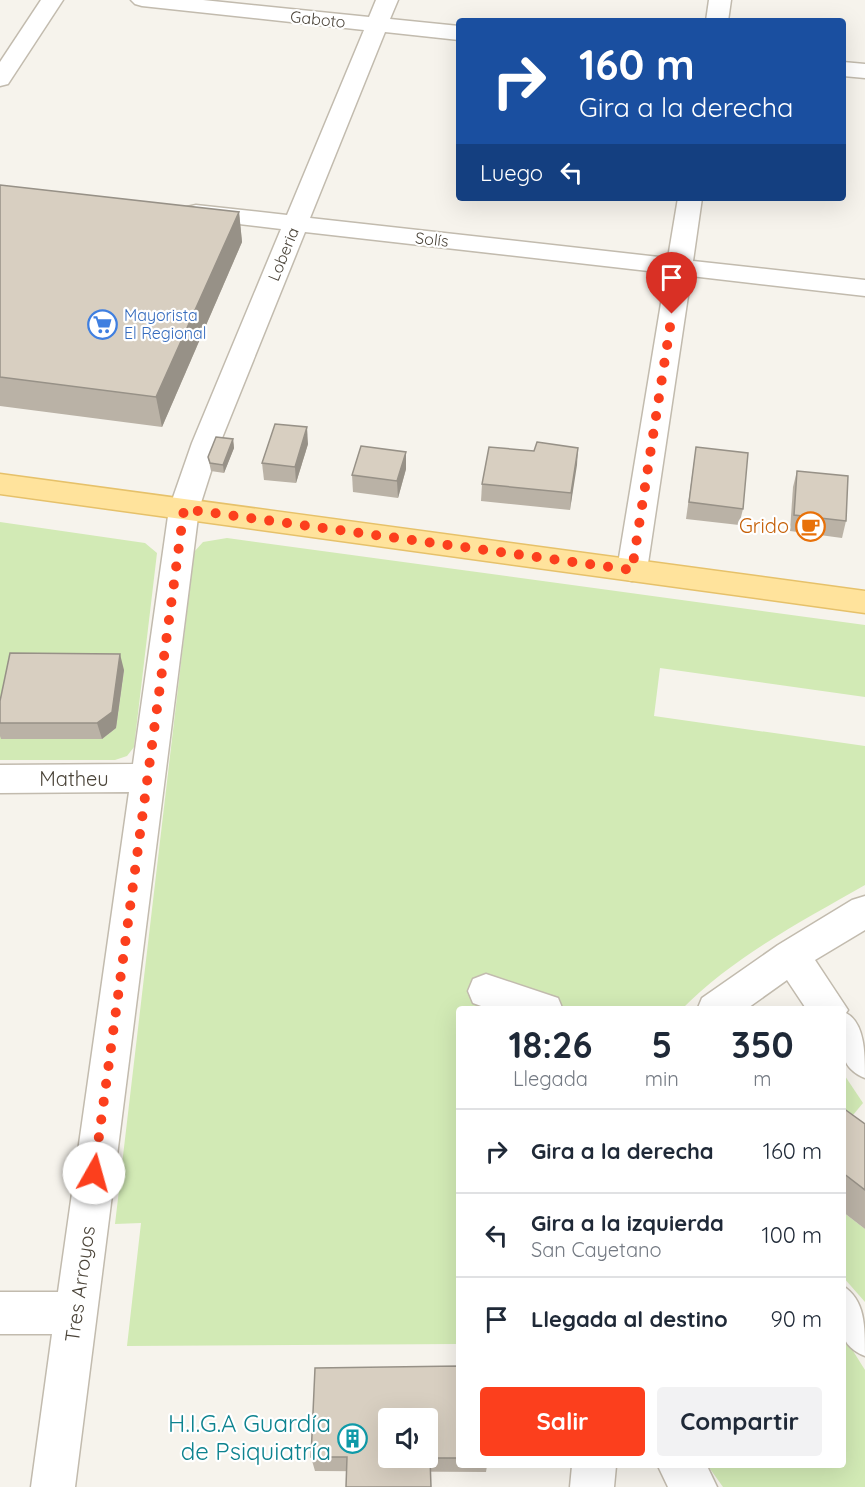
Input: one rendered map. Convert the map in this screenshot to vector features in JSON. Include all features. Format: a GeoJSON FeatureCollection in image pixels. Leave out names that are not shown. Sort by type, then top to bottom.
{"type":"FeatureCollection","features":[{"type":"Feature","properties":{"kind":"main road"},"geometry":{"type":"LineString","coordinates":[[0,484],[865,602]]}},
{"type":"Feature","properties":{"kind":"street"},"geometry":{"type":"LineString","coordinates":[[0,79],[52,0]]}},
{"type":"Feature","properties":{"kind":"street","name":"Gaboto"},"geometry":{"type":"LineString","coordinates":[[142,0],[456,33]]}},
{"type":"Feature","properties":{"kind":"street","name":"Loberia"},"geometry":{"type":"LineString","coordinates":[[184,509],[206,443],[387,0]]}},
{"type":"Feature","properties":{"kind":"street"},"geometry":{"type":"LineString","coordinates":[[717,18],[720,0]]}},
{"type":"Feature","properties":{"kind":"street"},"geometry":{"type":"LineString","coordinates":[[846,69],[865,71]]}},
{"type":"Feature","properties":{"kind":"street"},"geometry":{"type":"LineString","coordinates":[[632,570],[690,201]]}},
{"type":"Feature","properties":{"kind":"street","name":"Solís"},"geometry":{"type":"LineString","coordinates":[[177,210],[865,288]]}},
{"type":"Feature","properties":{"kind":"street","name":"Tres Arroyos"},"geometry":{"type":"LineString","coordinates":[[53,1487],[184,509]]}},
{"type":"Feature","properties":{"kind":"street","name":"Matheu"},"geometry":{"type":"LineString","coordinates":[[0,779],[147,778]]}},
{"type":"Feature","properties":{"kind":"street"},"geometry":{"type":"LineString","coordinates":[[721,1006],[791,956],[865,911]]}},
{"type":"Feature","properties":{"kind":"street"},"geometry":{"type":"LineString","coordinates":[[791,956],[826,1006]]}},
{"type":"Feature","properties":{"kind":"street"},"geometry":{"type":"LineString","coordinates":[[486,992],[532,1006]]}},
{"type":"Feature","properties":{"kind":"street"},"geometry":{"type":"LineString","coordinates":[[846,1033],[865,1060]]}},
{"type":"Feature","properties":{"kind":"street"},"geometry":{"type":"LineString","coordinates":[[846,1311],[865,1335]]}},
{"type":"Feature","properties":{"kind":"street"},"geometry":{"type":"LineString","coordinates":[[0,1313],[76,1313]]}},
{"type":"Feature","properties":{"kind":"street"},"geometry":{"type":"LineString","coordinates":[[592,1487],[594,1468]]}},
{"type":"Feature","properties":{"kind":"street"},"geometry":{"type":"LineString","coordinates":[[681,1468],[695,1487]]}},
{"type":"Feature","properties":{"kind":"green space"},"geometry":{"type":"Polygon","coordinates":[[[0,522],[145,543],[157,553],[134,747],[127,756],[115,760],[0,760],[0,522]],[[124,670],[1,738],[102,739],[116,728],[124,670]]]}},
{"type":"Feature","properties":{"kind":"green space"},"geometry":{"type":"Polygon","coordinates":[[[227,538],[865,625],[865,697],[660,668],[654,716],[865,746],[865,885],[746,956],[685,1006],[456,1006],[456,1344],[127,1346],[141,1223],[115,1224],[194,552],[203,542],[227,538]]]}},
{"type":"Feature","properties":{"kind":"green space"},"geometry":{"type":"Polygon","coordinates":[[[846,1078],[863,1103],[846,1123],[846,1078]]]}},
{"type":"Feature","properties":{"kind":"green space"},"geometry":{"type":"Polygon","coordinates":[[[846,1214],[865,1229],[865,1302],[846,1280],[846,1214]]]}},
{"type":"Feature","properties":{"kind":"green space"},"geometry":{"type":"Polygon","coordinates":[[[846,1340],[865,1370],[865,1487],[723,1487],[709,1468],[846,1468],[846,1340]]]}},
{"type":"Feature","properties":{"kind":"building","name":"Mayorista El Regional"},"geometry":{"type":"Polygon","coordinates":[[[0,185],[239,212],[156,397],[0,377],[0,185]]]}},
{"type":"Feature","properties":{"kind":"building"},"geometry":{"type":"Polygon","coordinates":[[[275,424],[307,427],[295,467],[262,463],[275,424]]]}},
{"type":"Feature","properties":{"kind":"building"},"geometry":{"type":"Polygon","coordinates":[[[216,437],[233,439],[223,465],[210,463],[208,457],[216,437]]]}},
{"type":"Feature","properties":{"kind":"building"},"geometry":{"type":"Polygon","coordinates":[[[537,442],[578,448],[571,493],[482,484],[489,447],[534,451],[537,442]]]}},
{"type":"Feature","properties":{"kind":"building"},"geometry":{"type":"Polygon","coordinates":[[[361,446],[406,452],[397,481],[352,475],[361,446]]]}},
{"type":"Feature","properties":{"kind":"building"},"geometry":{"type":"Polygon","coordinates":[[[696,447],[748,453],[743,509],[689,502],[696,447]]]}},
{"type":"Feature","properties":{"kind":"building"},"geometry":{"type":"Polygon","coordinates":[[[797,471],[848,476],[846,521],[794,515],[797,471]]]}},
{"type":"Feature","properties":{"kind":"building"},"geometry":{"type":"Polygon","coordinates":[[[10,653],[120,654],[112,712],[97,723],[0,723],[0,701],[10,653]]]}},
{"type":"Feature","properties":{"kind":"building"},"geometry":{"type":"Polygon","coordinates":[[[846,1110],[865,1124],[865,1190],[846,1175],[846,1110]]]}},
{"type":"Feature","properties":{"kind":"building","name":"H.I.G.A Guardía de Psiquiatría"},"geometry":{"type":"Polygon","coordinates":[[[456,1366],[456,1458],[438,1458],[438,1408],[378,1408],[378,1468],[430,1468],[431,1487],[346,1487],[347,1457],[311,1457],[315,1368],[456,1366]]]}},
{"type":"Feature","properties":{"kind":"place","name":"Mayorista El Regional"},"geometry":{"type":"Point","coordinates":[103,324]}},
{"type":"Feature","properties":{"kind":"place","name":"Grido"},"geometry":{"type":"Point","coordinates":[810,526]}},
{"type":"Feature","properties":{"kind":"place","name":"H.I.G.A Guardía de Psiquiatría"},"geometry":{"type":"Point","coordinates":[352,1438]}},
{"type":"Feature","properties":{"kind":"route"},"geometry":{"type":"LineString","coordinates":[[94,1173],[184,509],[632,570],[672,314]]}}]}
